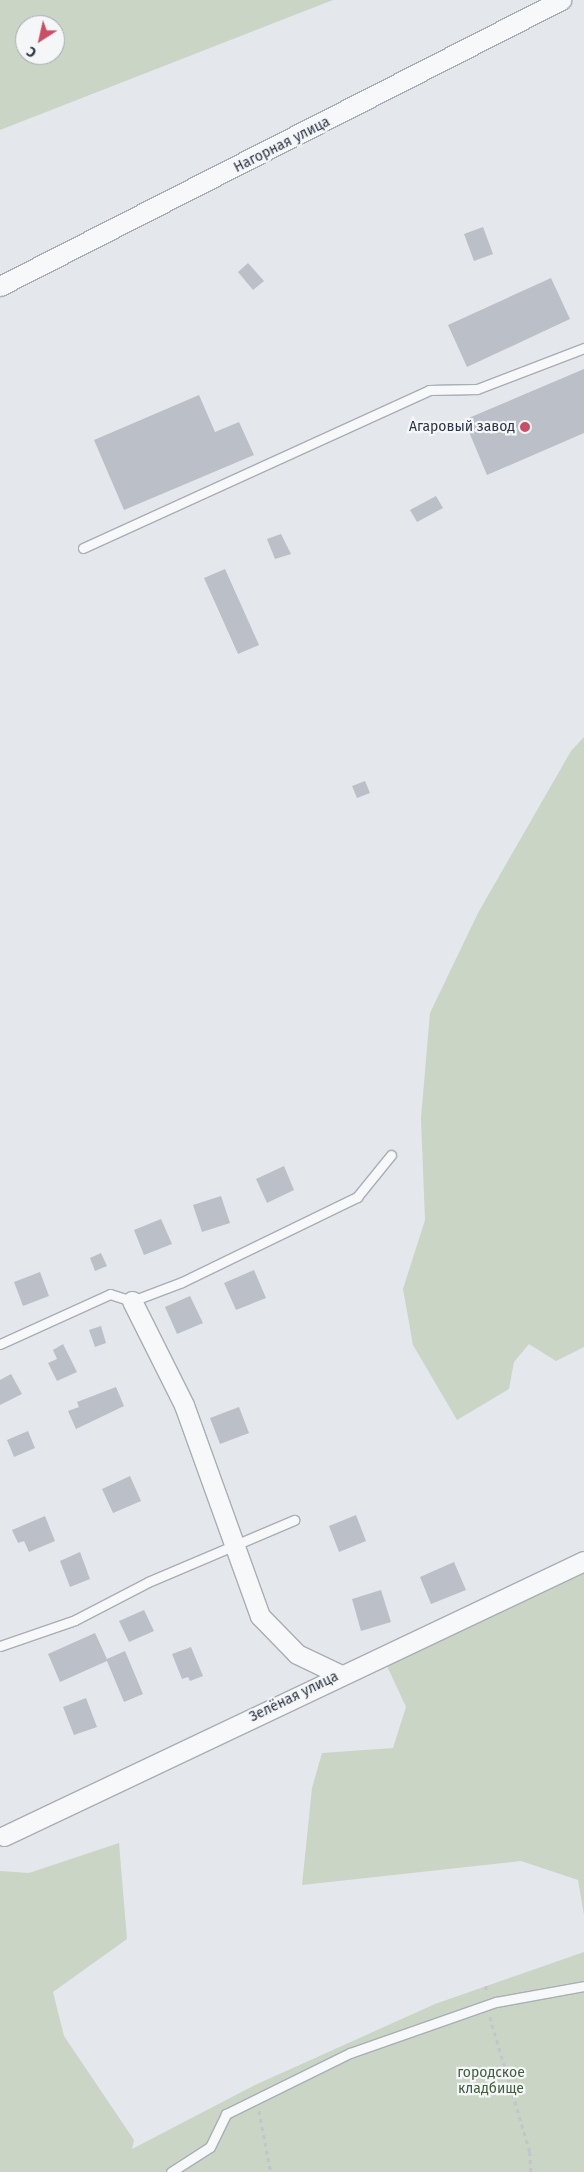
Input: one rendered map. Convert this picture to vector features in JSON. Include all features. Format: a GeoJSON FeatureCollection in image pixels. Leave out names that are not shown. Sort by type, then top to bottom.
{"type":"FeatureCollection","features":[{"type":"Feature","properties":{"kind":"street","name":"Нагорная улица"},"geometry":{"type":"LineString","coordinates":[[0,286],[561,0]]}},
{"type":"Feature","properties":{"kind":"street"},"geometry":{"type":"LineString","coordinates":[[132,1301],[184,1405],[232,1544],[260,1616],[297,1654],[340,1675]]}},
{"type":"Feature","properties":{"kind":"street","name":"Зелёная улица"},"geometry":{"type":"LineString","coordinates":[[2,1837],[340,1675],[584,1561]]}},
{"type":"Feature","properties":{"kind":"lane"},"geometry":{"type":"LineString","coordinates":[[82,548],[429,390],[477,389],[584,348]]}},
{"type":"Feature","properties":{"kind":"lane"},"geometry":{"type":"LineString","coordinates":[[0,1344],[110,1294],[132,1301],[357,1197],[391,1155]]}},
{"type":"Feature","properties":{"kind":"lane"},"geometry":{"type":"LineString","coordinates":[[0,1646],[76,1620],[232,1544],[294,1520]]}},
{"type":"Feature","properties":{"kind":"lane"},"geometry":{"type":"LineString","coordinates":[[171,2172],[210,2146],[226,2114],[256,2095],[350,2052],[488,2006],[584,1986]]}},
{"type":"Feature","properties":{"kind":"path"},"geometry":{"type":"LineString","coordinates":[[486,1986],[488,2006],[530,2152],[531,2172]]}},
{"type":"Feature","properties":{"kind":"path"},"geometry":{"type":"LineString","coordinates":[[256,2095],[271,2172]]}},
{"type":"Feature","properties":{"kind":"green space"},"geometry":{"type":"Polygon","coordinates":[[[0,0],[333,0],[0,130],[0,0]]]}},
{"type":"Feature","properties":{"kind":"green space"},"geometry":{"type":"Polygon","coordinates":[[[584,737],[584,1347],[556,1361],[529,1344],[514,1362],[509,1389],[457,1420],[413,1345],[403,1289],[425,1220],[421,1118],[430,1013],[478,913],[571,751],[584,737]]]}},
{"type":"Feature","properties":{"kind":"green space"},"geometry":{"type":"Polygon","coordinates":[[[584,1572],[584,1915],[578,1880],[521,1861],[302,1885],[312,1788],[322,1753],[393,1748],[406,1707],[387,1666],[584,1572]]]}},
{"type":"Feature","properties":{"kind":"green space","name":"городское кладбище"},"geometry":{"type":"Polygon","coordinates":[[[119,1843],[127,1939],[53,1992],[64,2036],[134,2140],[132,2149],[255,2085],[435,2004],[584,1952],[584,2172],[0,2172],[0,1871],[29,1873],[119,1843]]]}},
{"type":"Feature","properties":{"kind":"building"},"geometry":{"type":"Polygon","coordinates":[[[483,227],[493,254],[474,261],[464,234],[483,227]]]}},
{"type":"Feature","properties":{"kind":"building"},"geometry":{"type":"Polygon","coordinates":[[[248,263],[264,281],[253,290],[238,272],[248,263]]]}},
{"type":"Feature","properties":{"kind":"building"},"geometry":{"type":"Polygon","coordinates":[[[551,278],[570,319],[467,367],[448,325],[551,278]]]}},
{"type":"Feature","properties":{"kind":"building","name":"Агаровый завод"},"geometry":{"type":"Polygon","coordinates":[[[584,369],[584,433],[487,475],[464,420],[584,369]]]}},
{"type":"Feature","properties":{"kind":"building"},"geometry":{"type":"Polygon","coordinates":[[[199,395],[215,432],[239,422],[254,455],[124,510],[94,440],[199,395]]]}},
{"type":"Feature","properties":{"kind":"building"},"geometry":{"type":"Polygon","coordinates":[[[436,496],[443,508],[417,522],[410,510],[436,496]]]}},
{"type":"Feature","properties":{"kind":"building"},"geometry":{"type":"Polygon","coordinates":[[[281,534],[291,554],[275,559],[267,539],[281,534]]]}},
{"type":"Feature","properties":{"kind":"building"},"geometry":{"type":"Polygon","coordinates":[[[225,569],[259,645],[238,654],[204,578],[225,569]]]}},
{"type":"Feature","properties":{"kind":"building"},"geometry":{"type":"Polygon","coordinates":[[[365,781],[370,793],[357,798],[352,786],[365,781]]]}},
{"type":"Feature","properties":{"kind":"building"},"geometry":{"type":"Polygon","coordinates":[[[284,1166],[294,1190],[267,1203],[256,1179],[284,1166]]]}},
{"type":"Feature","properties":{"kind":"building"},"geometry":{"type":"Polygon","coordinates":[[[221,1196],[230,1223],[202,1232],[193,1205],[221,1196]]]}},
{"type":"Feature","properties":{"kind":"building"},"geometry":{"type":"Polygon","coordinates":[[[161,1219],[172,1244],[144,1255],[134,1230],[161,1219]]]}},
{"type":"Feature","properties":{"kind":"building"},"geometry":{"type":"Polygon","coordinates":[[[101,1253],[107,1266],[95,1271],[90,1258],[101,1253]]]}},
{"type":"Feature","properties":{"kind":"building"},"geometry":{"type":"Polygon","coordinates":[[[254,1270],[266,1298],[236,1310],[224,1283],[254,1270]]]}},
{"type":"Feature","properties":{"kind":"building"},"geometry":{"type":"Polygon","coordinates":[[[40,1272],[49,1296],[23,1306],[14,1282],[40,1272]]]}},
{"type":"Feature","properties":{"kind":"building"},"geometry":{"type":"Polygon","coordinates":[[[190,1296],[203,1323],[177,1334],[165,1307],[190,1296]]]}},
{"type":"Feature","properties":{"kind":"building"},"geometry":{"type":"Polygon","coordinates":[[[101,1326],[106,1343],[95,1347],[89,1330],[101,1326]]]}},
{"type":"Feature","properties":{"kind":"building"},"geometry":{"type":"Polygon","coordinates":[[[63,1344],[77,1372],[57,1381],[48,1363],[57,1359],[53,1350],[63,1344]]]}},
{"type":"Feature","properties":{"kind":"building"},"geometry":{"type":"Polygon","coordinates":[[[11,1374],[22,1394],[0,1405],[0,1380],[11,1374]]]}},
{"type":"Feature","properties":{"kind":"building"},"geometry":{"type":"Polygon","coordinates":[[[116,1387],[124,1406],[76,1429],[68,1411],[79,1407],[77,1402],[116,1387]]]}},
{"type":"Feature","properties":{"kind":"building"},"geometry":{"type":"Polygon","coordinates":[[[239,1407],[249,1433],[220,1444],[210,1418],[239,1407]]]}},
{"type":"Feature","properties":{"kind":"building"},"geometry":{"type":"Polygon","coordinates":[[[28,1431],[35,1448],[14,1457],[7,1440],[28,1431]]]}},
{"type":"Feature","properties":{"kind":"building"},"geometry":{"type":"Polygon","coordinates":[[[130,1476],[141,1501],[113,1513],[102,1489],[130,1476]]]}},
{"type":"Feature","properties":{"kind":"building"},"geometry":{"type":"Polygon","coordinates":[[[356,1515],[366,1541],[339,1552],[329,1526],[356,1515]]]}},
{"type":"Feature","properties":{"kind":"building"},"geometry":{"type":"Polygon","coordinates":[[[45,1516],[55,1541],[29,1552],[24,1541],[18,1543],[12,1530],[45,1516]]]}},
{"type":"Feature","properties":{"kind":"building"},"geometry":{"type":"Polygon","coordinates":[[[80,1552],[90,1579],[70,1587],[60,1561],[80,1552]]]}},
{"type":"Feature","properties":{"kind":"building"},"geometry":{"type":"Polygon","coordinates":[[[454,1562],[466,1590],[431,1604],[420,1577],[454,1562]]]}},
{"type":"Feature","properties":{"kind":"building"},"geometry":{"type":"Polygon","coordinates":[[[381,1590],[391,1622],[361,1631],[352,1599],[381,1590]]]}},
{"type":"Feature","properties":{"kind":"building"},"geometry":{"type":"Polygon","coordinates":[[[144,1610],[154,1631],[129,1642],[119,1621],[144,1610]]]}},
{"type":"Feature","properties":{"kind":"building"},"geometry":{"type":"Polygon","coordinates":[[[95,1633],[107,1659],[125,1651],[143,1694],[124,1702],[107,1661],[60,1682],[48,1654],[95,1633]]]}},
{"type":"Feature","properties":{"kind":"building"},"geometry":{"type":"Polygon","coordinates":[[[191,1647],[203,1676],[190,1681],[188,1677],[182,1679],[172,1654],[191,1647]]]}},
{"type":"Feature","properties":{"kind":"building"},"geometry":{"type":"Polygon","coordinates":[[[86,1698],[97,1727],[74,1735],[63,1707],[86,1698]]]}},
{"type":"Feature","properties":{"kind":"place","name":"Агаровый завод"},"geometry":{"type":"Point","coordinates":[525,427]}}]}
